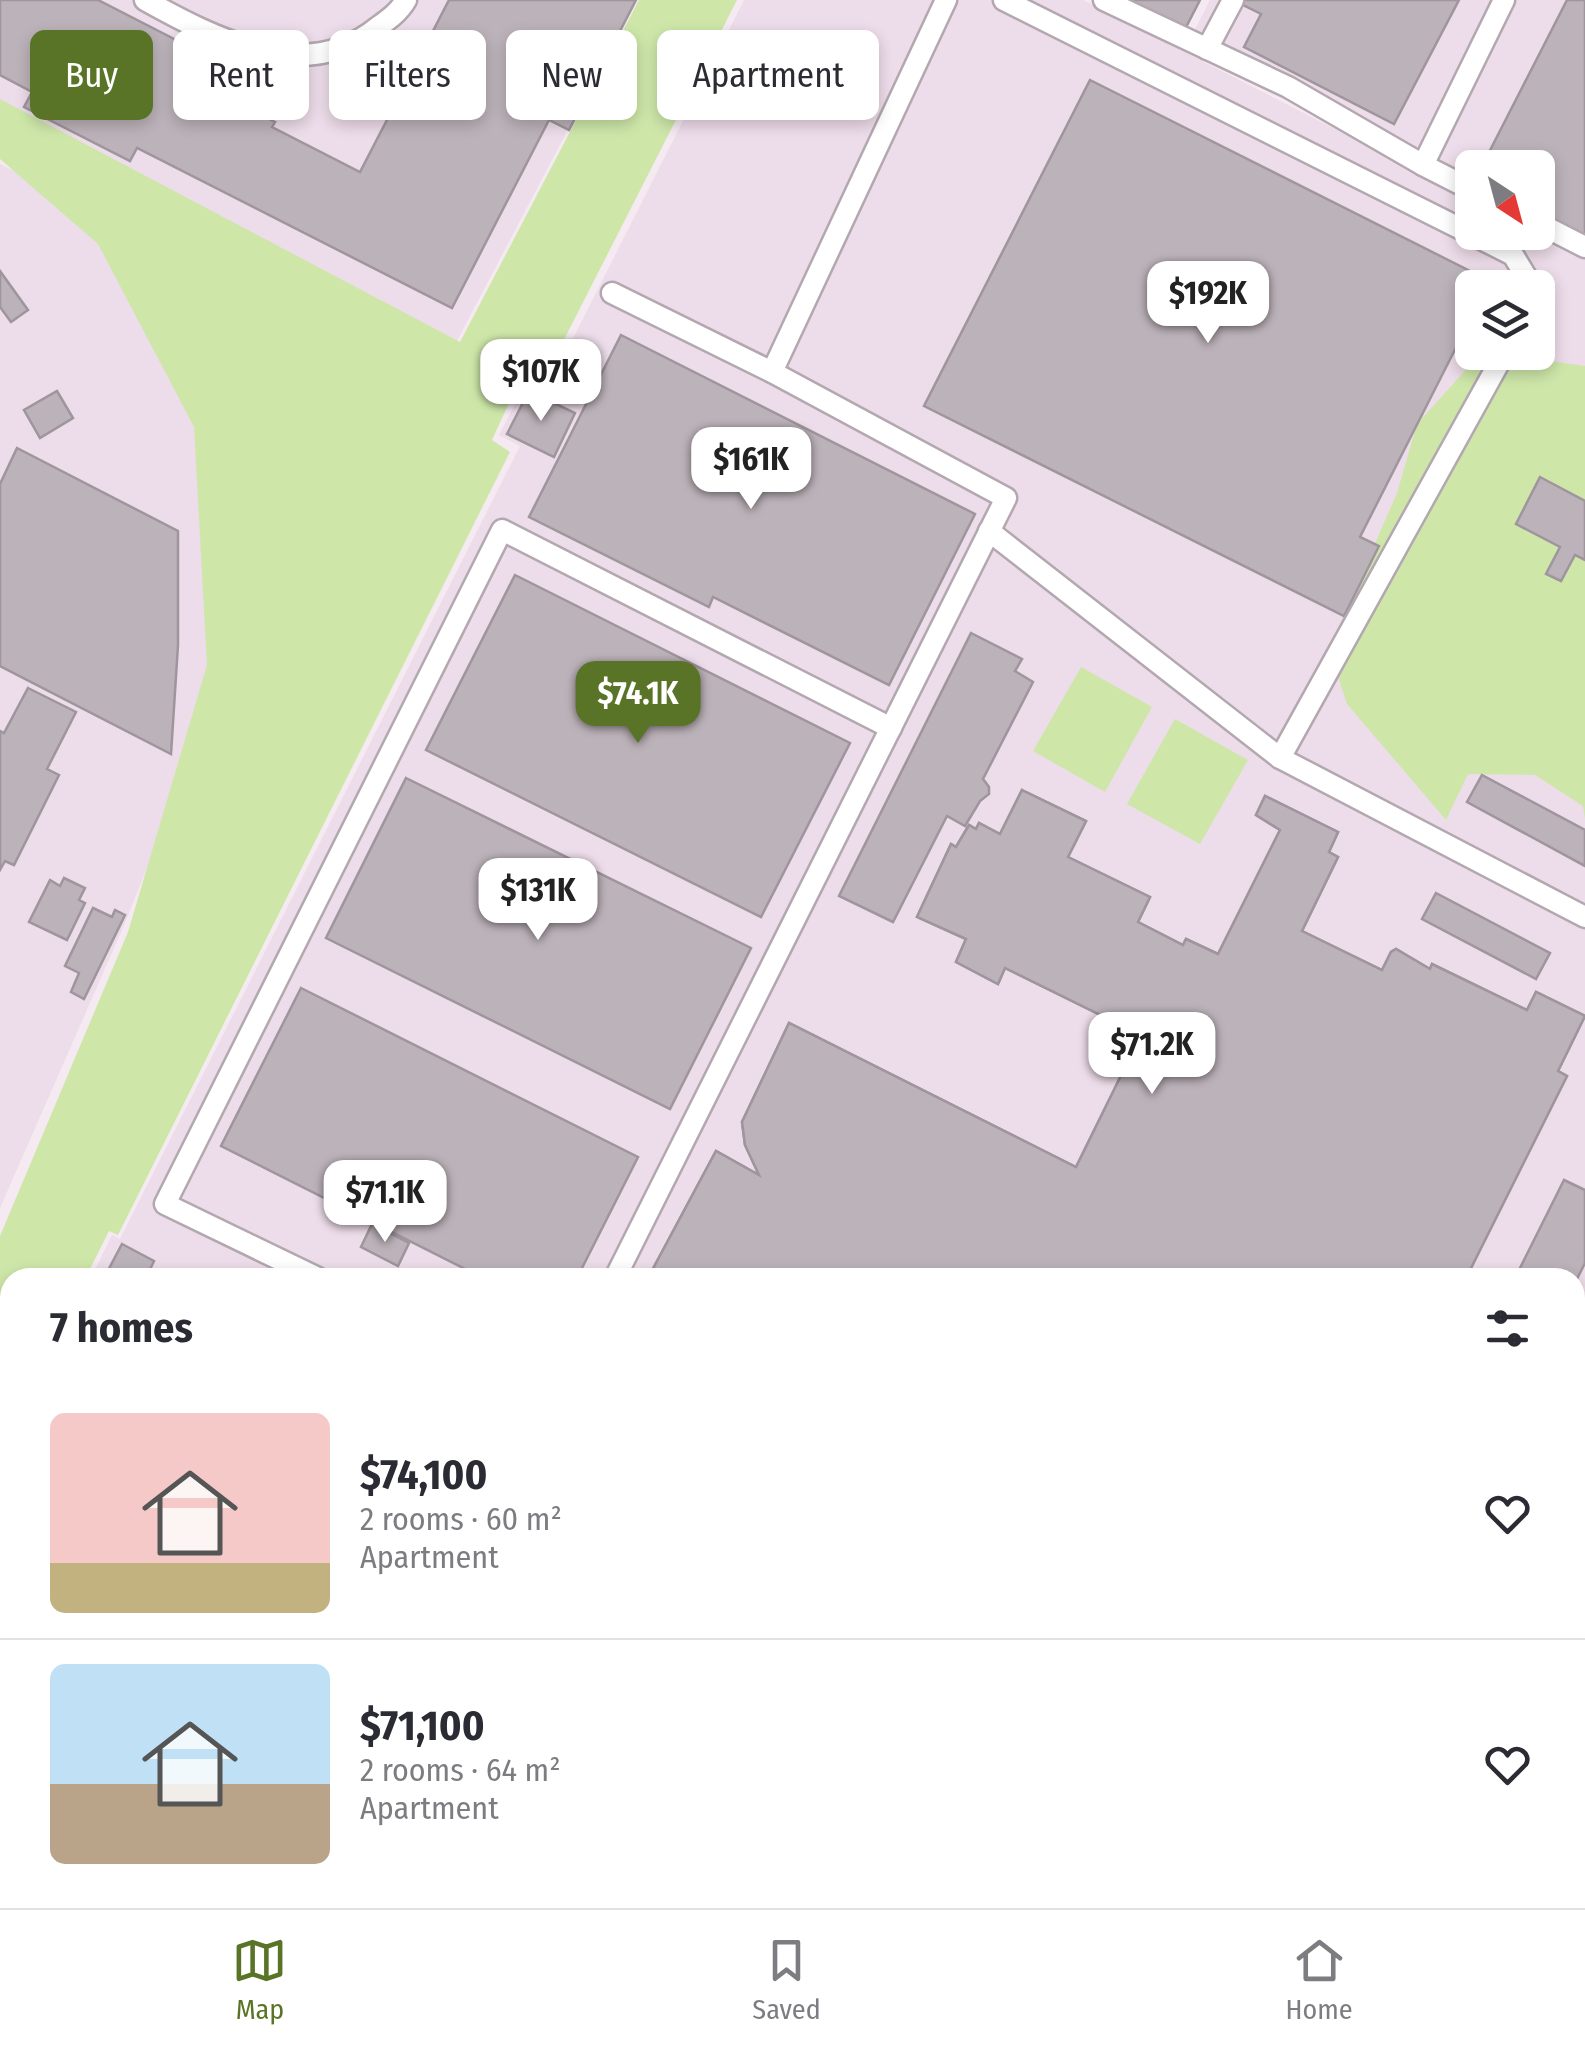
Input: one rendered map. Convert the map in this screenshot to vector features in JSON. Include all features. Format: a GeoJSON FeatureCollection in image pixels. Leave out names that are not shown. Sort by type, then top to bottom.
{"type":"FeatureCollection","features":[{"type":"Feature","properties":{"kind":"lane"},"geometry":{"type":"LineString","coordinates":[[145,0],[261,53],[320,56],[362,40],[401,9],[406,0]]}},
{"type":"Feature","properties":{"kind":"lane"},"geometry":{"type":"LineString","coordinates":[[772,372],[946,0]]}},
{"type":"Feature","properties":{"kind":"lane"},"geometry":{"type":"LineString","coordinates":[[1004,0],[1513,255],[1522,270]]}},
{"type":"Feature","properties":{"kind":"lane"},"geometry":{"type":"LineString","coordinates":[[1104,0],[1288,87],[1455,182]]}},
{"type":"Feature","properties":{"kind":"lane"},"geometry":{"type":"LineString","coordinates":[[1207,49],[1232,0]]}},
{"type":"Feature","properties":{"kind":"lane"},"geometry":{"type":"LineString","coordinates":[[1423,166],[1504,0]]}},
{"type":"Feature","properties":{"kind":"lane"},"geometry":{"type":"LineString","coordinates":[[1555,232],[1585,247]]}},
{"type":"Feature","properties":{"kind":"lane"},"geometry":{"type":"LineString","coordinates":[[612,294],[772,372],[1006,498],[620,1268]]}},
{"type":"Feature","properties":{"kind":"lane"},"geometry":{"type":"LineString","coordinates":[[1280,758],[1496,370]]}},
{"type":"Feature","properties":{"kind":"lane"},"geometry":{"type":"LineString","coordinates":[[297,1268],[165,1204],[502,530],[891,728]]}},
{"type":"Feature","properties":{"kind":"lane"},"geometry":{"type":"LineString","coordinates":[[989,531],[1280,758],[1585,916]]}},
{"type":"Feature","properties":{"kind":"shaded area"},"geometry":{"type":"Polygon","coordinates":[[[0,0],[636,0],[620,30],[506,30],[506,120],[573,120],[449,356],[0,119],[0,0]]]}},
{"type":"Feature","properties":{"kind":"shaded area"},"geometry":{"type":"Polygon","coordinates":[[[744,0],[1083,0],[1455,190],[1455,250],[1555,250],[1555,241],[1585,256],[1585,1268],[96,1268],[112,1235],[120,1239],[520,446],[499,435],[531,373],[551,382],[683,120],[879,120],[879,30],[729,30],[744,0]]]}},
{"type":"Feature","properties":{"kind":"shaded area"},"geometry":{"type":"Polygon","coordinates":[[[1210,0],[1585,0],[1554,150],[1455,150],[1455,185],[1185,49],[1210,0]]]}},
{"type":"Feature","properties":{"kind":"shaded area"},"geometry":{"type":"Polygon","coordinates":[[[0,164],[40,184],[115,252],[212,433],[225,671],[125,923],[0,1208],[0,164]]]}},
{"type":"Feature","properties":{"kind":"green space"},"geometry":{"type":"Polygon","coordinates":[[[639,0],[737,0],[722,30],[657,30],[657,120],[676,120],[546,375],[526,366],[492,440],[510,452],[118,1235],[109,1231],[90,1268],[0,1268],[0,1236],[128,932],[207,665],[194,427],[98,244],[0,159],[0,99],[30,115],[30,120],[40,120],[460,342],[576,120],[637,120],[637,30],[623,30],[639,0]]]}},
{"type":"Feature","properties":{"kind":"green space"},"geometry":{"type":"Polygon","coordinates":[[[1555,362],[1585,366],[1585,819],[1583,806],[1535,775],[1468,774],[1446,820],[1347,704],[1329,649],[1397,493],[1417,424],[1466,370],[1555,370],[1555,362]]]}},
{"type":"Feature","properties":{"kind":"green space"},"geometry":{"type":"Polygon","coordinates":[[[1081,667],[1152,707],[1105,792],[1033,751],[1081,667]]]}},
{"type":"Feature","properties":{"kind":"green space"},"geometry":{"type":"Polygon","coordinates":[[[1175,719],[1248,760],[1200,844],[1127,804],[1175,719]]]}},
{"type":"Feature","properties":{"kind":"building"},"geometry":{"type":"Polygon","coordinates":[[[0,0],[98,0],[173,38],[173,120],[271,120],[275,122],[272,127],[360,172],[387,120],[486,120],[486,30],[433,30],[449,0],[636,0],[621,30],[506,30],[506,120],[549,120],[452,308],[137,148],[130,161],[50,120],[153,120],[153,30],[30,30],[30,91],[0,75],[0,0]]]}},
{"type":"Feature","properties":{"kind":"building"},"geometry":{"type":"Polygon","coordinates":[[[1120,0],[1200,0],[1183,33],[1120,0]]]}},
{"type":"Feature","properties":{"kind":"building"},"geometry":{"type":"Polygon","coordinates":[[[1243,0],[1459,0],[1394,124],[1244,47],[1261,14],[1241,4],[1243,0]]]}},
{"type":"Feature","properties":{"kind":"building"},"geometry":{"type":"Polygon","coordinates":[[[1567,0],[1585,0],[1585,237],[1555,222],[1555,150],[1490,150],[1567,0]]]}},
{"type":"Feature","properties":{"kind":"building"},"geometry":{"type":"Polygon","coordinates":[[[1090,80],[1468,270],[1455,270],[1455,350],[1360,537],[1379,546],[1344,616],[924,406],[1090,80]]]}},
{"type":"Feature","properties":{"kind":"building"},"geometry":{"type":"Polygon","coordinates":[[[549,120],[574,120],[569,130],[549,120]]]}},
{"type":"Feature","properties":{"kind":"building"},"geometry":{"type":"Polygon","coordinates":[[[0,271],[28,310],[11,322],[0,307],[0,271]]]}},
{"type":"Feature","properties":{"kind":"building"},"geometry":{"type":"Polygon","coordinates":[[[621,335],[975,514],[889,685],[713,597],[709,607],[529,517],[621,335]]]}},
{"type":"Feature","properties":{"kind":"building"},"geometry":{"type":"Polygon","coordinates":[[[57,391],[73,418],[40,438],[24,410],[57,391]]]}},
{"type":"Feature","properties":{"kind":"building"},"geometry":{"type":"Polygon","coordinates":[[[529,391],[575,413],[554,457],[507,434],[529,391]]]}},
{"type":"Feature","properties":{"kind":"building"},"geometry":{"type":"Polygon","coordinates":[[[17,448],[178,531],[178,645],[171,754],[0,666],[0,484],[17,448]]]}},
{"type":"Feature","properties":{"kind":"building"},"geometry":{"type":"Polygon","coordinates":[[[1540,477],[1585,501],[1585,560],[1575,555],[1561,581],[1546,574],[1560,547],[1516,524],[1540,477]]]}},
{"type":"Feature","properties":{"kind":"building"},"geometry":{"type":"Polygon","coordinates":[[[515,575],[850,743],[761,917],[426,750],[515,575]]]}},
{"type":"Feature","properties":{"kind":"building"},"geometry":{"type":"Polygon","coordinates":[[[971,633],[1022,659],[1015,671],[1033,682],[983,779],[989,794],[965,826],[947,816],[893,922],[839,896],[971,633]]]}},
{"type":"Feature","properties":{"kind":"building"},"geometry":{"type":"Polygon","coordinates":[[[28,688],[76,712],[47,769],[59,775],[14,865],[5,861],[0,870],[0,731],[4,733],[28,688]]]}},
{"type":"Feature","properties":{"kind":"building"},"geometry":{"type":"Polygon","coordinates":[[[1482,775],[1585,830],[1585,866],[1467,802],[1482,775]]]}},
{"type":"Feature","properties":{"kind":"building"},"geometry":{"type":"Polygon","coordinates":[[[406,778],[751,948],[670,1109],[326,938],[406,778]]]}},
{"type":"Feature","properties":{"kind":"building"},"geometry":{"type":"Polygon","coordinates":[[[1022,790],[1086,821],[1068,857],[1150,897],[1138,922],[1183,945],[1186,939],[1218,954],[1280,830],[1256,815],[1265,796],[1338,832],[1329,852],[1338,857],[1302,931],[1382,970],[1396,949],[1430,969],[1432,964],[1527,1010],[1536,992],[1585,1016],[1558,1071],[1567,1076],[1471,1268],[1201,1268],[1253,1168],[1196,1139],[1129,1268],[1023,1268],[991,1252],[983,1268],[653,1268],[716,1151],[759,1175],[745,1145],[742,1122],[789,1023],[1076,1167],[1141,1035],[1005,968],[998,984],[956,962],[966,939],[917,917],[951,844],[956,847],[969,825],[976,829],[979,823],[1000,834],[1022,790]],[[1291,954],[1213,1107],[1268,1135],[1345,981],[1291,954]],[[759,1137],[767,1163],[962,1263],[970,1244],[759,1137]]]}},
{"type":"Feature","properties":{"kind":"building"},"geometry":{"type":"Polygon","coordinates":[[[1022,790],[1086,821],[1068,857],[1150,897],[1138,922],[1183,945],[1186,939],[1218,954],[1280,830],[1256,815],[1265,796],[1338,832],[1329,852],[1338,857],[1302,931],[1382,970],[1396,949],[1430,969],[1432,964],[1527,1010],[1536,992],[1585,1016],[1558,1071],[1567,1076],[1471,1268],[653,1268],[716,1151],[759,1175],[745,1145],[742,1122],[789,1023],[1076,1167],[1141,1035],[1005,968],[998,984],[956,962],[966,939],[917,917],[951,844],[956,847],[969,825],[976,829],[979,823],[1000,834],[1022,790]]]}},
{"type":"Feature","properties":{"kind":"building"},"geometry":{"type":"Polygon","coordinates":[[[64,878],[85,888],[79,900],[85,903],[67,940],[29,922],[50,880],[60,886],[64,878]]]}},
{"type":"Feature","properties":{"kind":"building"},"geometry":{"type":"Polygon","coordinates":[[[1436,893],[1550,953],[1536,979],[1422,919],[1436,893]]]}},
{"type":"Feature","properties":{"kind":"building"},"geometry":{"type":"Polygon","coordinates":[[[93,908],[112,917],[115,910],[125,915],[84,999],[71,992],[79,973],[65,966],[93,908]]]}},
{"type":"Feature","properties":{"kind":"building"},"geometry":{"type":"Polygon","coordinates":[[[301,988],[638,1157],[582,1268],[463,1268],[221,1146],[301,988]]]}},
{"type":"Feature","properties":{"kind":"building"},"geometry":{"type":"Polygon","coordinates":[[[1564,1180],[1585,1190],[1582,1268],[1520,1268],[1564,1180]]]}},
{"type":"Feature","properties":{"kind":"building"},"geometry":{"type":"Polygon","coordinates":[[[372,1224],[409,1243],[398,1266],[361,1247],[372,1224]]]}},
{"type":"Feature","properties":{"kind":"building"},"geometry":{"type":"Polygon","coordinates":[[[122,1244],[154,1261],[151,1268],[109,1268],[122,1244]]]}}]}
